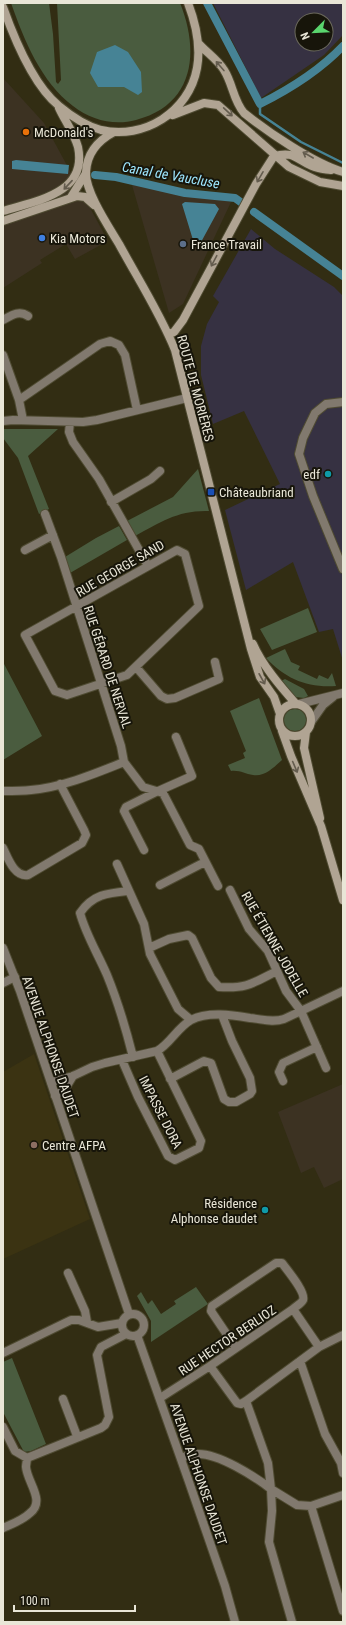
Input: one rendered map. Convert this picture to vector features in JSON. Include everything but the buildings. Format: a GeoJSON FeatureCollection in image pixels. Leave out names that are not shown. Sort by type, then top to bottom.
{"type":"FeatureCollection","features":[{"type":"Feature","properties":{"kind":"main road"},"geometry":{"type":"LineString","coordinates":[[166,117],[182,102],[193,84],[198,68],[198,43],[196,28],[188,3]]}},
{"type":"Feature","properties":{"kind":"main road"},"geometry":{"type":"LineString","coordinates":[[3,6],[4,14],[31,69],[58,106],[72,132],[78,149],[76,174],[70,184],[59,193],[3,211]]}},
{"type":"Feature","properties":{"kind":"main road"},"geometry":{"type":"LineString","coordinates":[[198,43],[224,70],[239,107],[244,113],[307,155],[341,171]]}},
{"type":"Feature","properties":{"kind":"main road"},"geometry":{"type":"LineString","coordinates":[[58,106],[90,126],[114,132],[125,132],[144,128],[166,117],[204,103],[218,105],[274,156],[289,167],[320,182],[343,186]]}},
{"type":"Feature","properties":{"kind":"main road","name":"ROUTE DE MORIÈRES"},"geometry":{"type":"LineString","coordinates":[[114,132],[102,139],[92,150],[86,172],[89,188],[99,210],[169,334],[175,350],[251,649],[260,677],[274,697],[280,714]]}},
{"type":"Feature","properties":{"kind":"main road"},"geometry":{"type":"LineString","coordinates":[[169,334],[174,332],[183,320],[263,172],[274,156],[284,153],[290,154],[312,166],[341,171]]}},
{"type":"Feature","properties":{"kind":"main road"},"geometry":{"type":"LineString","coordinates":[[71,197],[86,172]]}},
{"type":"Feature","properties":{"kind":"main road"},"geometry":{"type":"LineString","coordinates":[[3,221],[62,202],[71,197],[85,197],[89,199],[99,210]]}},
{"type":"Feature","properties":{"kind":"main road","name":"ROUTE DE MORIÈRES"},"geometry":{"type":"LineString","coordinates":[[246,629],[259,655],[286,692],[298,704]]}},
{"type":"Feature","properties":{"kind":"main road"},"geometry":{"type":"LineString","coordinates":[[321,826],[318,805],[304,748],[306,732],[311,722],[311,718],[307,709],[298,704],[286,706],[280,714],[279,723],[290,756],[321,826],[343,900]]}},
{"type":"Feature","properties":{"kind":"main road"},"geometry":{"type":"LineString","coordinates":[[282,731],[286,734],[296,736],[306,732]]}},
{"type":"Feature","properties":{"kind":"street"},"geometry":{"type":"LineString","coordinates":[[3,320],[15,314],[23,313],[28,316]]}},
{"type":"Feature","properties":{"kind":"street"},"geometry":{"type":"LineString","coordinates":[[19,400],[100,344],[110,341],[119,345],[125,355],[137,410]]}},
{"type":"Feature","properties":{"kind":"street"},"geometry":{"type":"LineString","coordinates":[[3,355],[19,400],[23,420]]}},
{"type":"Feature","properties":{"kind":"street"},"geometry":{"type":"LineString","coordinates":[[3,421],[23,420],[70,422],[97,420],[187,398]]}},
{"type":"Feature","properties":{"kind":"street"},"geometry":{"type":"LineString","coordinates":[[343,402],[326,404],[315,413],[303,438],[299,454],[313,496],[343,569]]}},
{"type":"Feature","properties":{"kind":"street"},"geometry":{"type":"LineString","coordinates":[[70,422],[70,437],[99,479],[148,566]]}},
{"type":"Feature","properties":{"kind":"street"},"geometry":{"type":"LineString","coordinates":[[112,502],[150,479],[160,471]]}},
{"type":"Feature","properties":{"kind":"street","name":"RUE GÉRARD DE NERVAL"},"geometry":{"type":"LineString","coordinates":[[45,514],[61,557],[121,746],[124,762]]}},
{"type":"Feature","properties":{"kind":"street"},"geometry":{"type":"LineString","coordinates":[[25,550],[53,535]]}},
{"type":"Feature","properties":{"kind":"street","name":"RUE GEORGE SAND"},"geometry":{"type":"LineString","coordinates":[[177,550],[185,554],[199,606],[127,674],[67,695],[55,692],[25,635],[76,607],[177,550]]}},
{"type":"Feature","properties":{"kind":"street"},"geometry":{"type":"LineString","coordinates":[[136,667],[161,696],[167,699],[175,698],[219,679],[215,662]]}},
{"type":"Feature","properties":{"kind":"street"},"geometry":{"type":"LineString","coordinates":[[298,704],[342,693]]}},
{"type":"Feature","properties":{"kind":"street"},"geometry":{"type":"LineString","coordinates":[[311,722],[323,705],[330,699],[342,693]]}},
{"type":"Feature","properties":{"kind":"street"},"geometry":{"type":"LineString","coordinates":[[144,850],[124,811],[126,807],[192,776],[176,737]]}},
{"type":"Feature","properties":{"kind":"street"},"geometry":{"type":"LineString","coordinates":[[3,791],[32,790],[60,784],[92,775],[124,762],[143,787],[163,793],[190,845],[199,849],[218,886]]}},
{"type":"Feature","properties":{"kind":"street"},"geometry":{"type":"LineString","coordinates":[[3,848],[14,869],[18,874],[24,876],[82,843],[86,835],[60,784]]}},
{"type":"Feature","properties":{"kind":"street"},"geometry":{"type":"LineString","coordinates":[[160,885],[205,862]]}},
{"type":"Feature","properties":{"kind":"street"},"geometry":{"type":"LineString","coordinates":[[117,864],[144,924],[150,954],[178,1009],[191,1020]]}},
{"type":"Feature","properties":{"kind":"street","name":"RUE ÉTIENNE JODELLE"},"geometry":{"type":"LineString","coordinates":[[230,890],[249,929],[268,951],[286,991],[301,1010],[326,1068]]}},
{"type":"Feature","properties":{"kind":"street"},"geometry":{"type":"LineString","coordinates":[[129,891],[111,893],[97,897],[86,905],[80,913],[84,928],[106,973],[118,1003],[133,1057]]}},
{"type":"Feature","properties":{"kind":"street"},"geometry":{"type":"LineString","coordinates":[[149,948],[169,939],[188,935],[192,938],[211,978],[219,987],[233,988],[247,986],[277,971]]}},
{"type":"Feature","properties":{"kind":"street","name":"AVENUE ALPHONSE DAUDET"},"geometry":{"type":"LineString","coordinates":[[3,948],[56,1096],[129,1314]]}},
{"type":"Feature","properties":{"kind":"street"},"geometry":{"type":"LineString","coordinates":[[3,983],[15,978]]}},
{"type":"Feature","properties":{"kind":"street"},"geometry":{"type":"LineString","coordinates":[[51,1082],[73,1076],[92,1066],[157,1051],[164,1047],[179,1030],[191,1020],[211,1015],[222,1015],[248,1017],[275,1022],[343,991]]}},
{"type":"Feature","properties":{"kind":"street"},"geometry":{"type":"LineString","coordinates":[[170,1079],[204,1061],[211,1063],[224,1099],[230,1102],[236,1102],[250,1094],[252,1091],[250,1078],[222,1015]]}},
{"type":"Feature","properties":{"kind":"street"},"geometry":{"type":"LineString","coordinates":[[282,1081],[279,1072],[283,1063],[317,1047]]}},
{"type":"Feature","properties":{"kind":"street","name":"IMPASSE DORA"},"geometry":{"type":"LineString","coordinates":[[122,1060],[168,1156],[175,1160],[199,1148],[201,1141],[157,1051]]}},
{"type":"Feature","properties":{"kind":"street"},"geometry":{"type":"LineString","coordinates":[[56,1096],[65,1089],[73,1076]]}},
{"type":"Feature","properties":{"kind":"street","name":"RUE HECTOR BERLIOZ"},"geometry":{"type":"LineString","coordinates":[[160,1398],[210,1366],[293,1309],[302,1302],[302,1291],[282,1263],[276,1263],[212,1306],[211,1311],[236,1348]]}},
{"type":"Feature","properties":{"kind":"street"},"geometry":{"type":"LineString","coordinates":[[68,1273],[87,1322]]}},
{"type":"Feature","properties":{"kind":"street"},"geometry":{"type":"LineString","coordinates":[[293,1309],[318,1347]]}},
{"type":"Feature","properties":{"kind":"street"},"geometry":{"type":"LineString","coordinates":[[129,1314],[138,1314],[144,1321],[143,1330],[137,1335],[130,1336],[126,1334],[122,1327],[122,1323],[129,1314]]}},
{"type":"Feature","properties":{"kind":"street"},"geometry":{"type":"LineString","coordinates":[[3,1353],[71,1320],[87,1322],[98,1327],[122,1323]]}},
{"type":"Feature","properties":{"kind":"street"},"geometry":{"type":"LineString","coordinates":[[27,1458],[77,1436],[101,1428],[107,1422],[109,1417],[97,1355],[101,1347],[126,1334]]}},
{"type":"Feature","properties":{"kind":"street","name":"AVENUE ALPHONSE DAUDET"},"geometry":{"type":"LineString","coordinates":[[137,1335],[225,1586],[235,1622]]}},
{"type":"Feature","properties":{"kind":"street"},"geometry":{"type":"LineString","coordinates":[[210,1366],[237,1403],[241,1404],[318,1347],[343,1335]]}},
{"type":"Feature","properties":{"kind":"street"},"geometry":{"type":"LineString","coordinates":[[300,1361],[325,1434],[341,1463],[343,1473]]}},
{"type":"Feature","properties":{"kind":"street"},"geometry":{"type":"LineString","coordinates":[[63,1399],[77,1436]]}},
{"type":"Feature","properties":{"kind":"street"},"geometry":{"type":"LineString","coordinates":[[246,1401],[268,1464],[272,1511],[269,1542],[292,1622]]}},
{"type":"Feature","properties":{"kind":"street"},"geometry":{"type":"LineString","coordinates":[[3,1427],[15,1451],[27,1458]]}},
{"type":"Feature","properties":{"kind":"street"},"geometry":{"type":"LineString","coordinates":[[181,1458],[196,1454],[218,1459],[254,1476],[271,1489],[297,1505],[311,1506],[343,1495]]}},
{"type":"Feature","properties":{"kind":"street"},"geometry":{"type":"LineString","coordinates":[[3,1528],[27,1516],[32,1512],[36,1505],[36,1496],[26,1468],[27,1458]]}},
{"type":"Feature","properties":{"kind":"street"},"geometry":{"type":"LineString","coordinates":[[311,1506],[343,1611]]}},
{"type":"Feature","properties":{"kind":"shaded area"},"geometry":{"type":"Polygon","coordinates":[[[213,3],[343,3],[343,35],[334,44],[334,12],[294,12],[294,52],[327,52],[261,98],[213,3]]]}},
{"type":"Feature","properties":{"kind":"shaded area"},"geometry":{"type":"Polygon","coordinates":[[[3,78],[44,123],[108,241],[75,259],[66,244],[40,260],[42,263],[3,288],[3,78]]]}},
{"type":"Feature","properties":{"kind":"shaded area"},"geometry":{"type":"Polygon","coordinates":[[[132,185],[231,202],[183,304],[169,313],[132,185]]]}},
{"type":"Feature","properties":{"kind":"shaded area"},"geometry":{"type":"Polygon","coordinates":[[[251,229],[275,249],[334,287],[343,296],[343,661],[333,629],[319,632],[293,562],[246,590],[225,510],[280,484],[244,411],[213,424],[201,375],[201,346],[207,324],[219,302],[213,296],[251,229]]]}},
{"type":"Feature","properties":{"kind":"shaded area","name":"Centre AFPA"},"geometry":{"type":"Polygon","coordinates":[[[34,1054],[90,1219],[3,1259],[3,1072],[34,1054]]]}},
{"type":"Feature","properties":{"kind":"shaded area"},"geometry":{"type":"Polygon","coordinates":[[[343,1084],[343,1179],[324,1188],[314,1167],[301,1173],[278,1112],[343,1084]]]}},
{"type":"Feature","properties":{"kind":"green space"},"geometry":{"type":"Polygon","coordinates":[[[11,3],[49,3],[53,34],[56,82],[58,84],[61,80],[57,3],[180,3],[190,40],[190,58],[187,74],[181,89],[170,102],[155,113],[136,120],[128,122],[111,122],[87,115],[73,106],[62,96],[43,73],[28,46],[11,3]]]}},
{"type":"Feature","properties":{"kind":"green space"},"geometry":{"type":"Polygon","coordinates":[[[3,429],[58,429],[28,456],[49,509],[39,514],[18,458],[3,438],[3,429]]]}},
{"type":"Feature","properties":{"kind":"green space"},"geometry":{"type":"Polygon","coordinates":[[[198,469],[209,511],[198,511],[170,518],[135,536],[127,521],[173,497],[198,469]]]}},
{"type":"Feature","properties":{"kind":"green space"},"geometry":{"type":"Polygon","coordinates":[[[119,526],[127,540],[70,573],[65,557],[119,526]]]}},
{"type":"Feature","properties":{"kind":"green space"},"geometry":{"type":"Polygon","coordinates":[[[308,608],[317,632],[272,650],[260,629],[308,608]]]}},
{"type":"Feature","properties":{"kind":"green space"},"geometry":{"type":"Polygon","coordinates":[[[285,649],[291,662],[300,666],[298,670],[317,679],[319,675],[328,679],[332,673],[336,686],[306,684],[298,681],[281,672],[266,658],[285,649]]]}},
{"type":"Feature","properties":{"kind":"green space"},"geometry":{"type":"Polygon","coordinates":[[[3,662],[42,736],[3,760],[3,662]]]}},
{"type":"Feature","properties":{"kind":"green space"},"geometry":{"type":"Polygon","coordinates":[[[285,679],[304,689],[308,696],[304,698],[295,697],[281,681],[285,679]]]}},
{"type":"Feature","properties":{"kind":"green space"},"geometry":{"type":"Polygon","coordinates":[[[259,698],[282,760],[269,771],[257,775],[231,771],[228,765],[245,758],[243,753],[246,751],[230,711],[259,698]]]}},
{"type":"Feature","properties":{"kind":"green space"},"geometry":{"type":"Polygon","coordinates":[[[295,709],[303,712],[306,720],[303,728],[295,731],[287,728],[284,720],[287,712],[295,709]]]}},
{"type":"Feature","properties":{"kind":"green space"},"geometry":{"type":"Polygon","coordinates":[[[196,1287],[208,1304],[151,1342],[151,1321],[137,1296],[141,1292],[148,1304],[152,1300],[161,1314],[176,1304],[174,1301],[196,1287]]]}},
{"type":"Feature","properties":{"kind":"green space"},"geometry":{"type":"Polygon","coordinates":[[[12,1358],[46,1444],[31,1451],[24,1452],[3,1412],[3,1362],[12,1358]]]}},
{"type":"Feature","properties":{"kind":"water"},"geometry":{"type":"Polygon","coordinates":[[[115,45],[128,52],[141,72],[142,92],[138,95],[124,87],[98,87],[90,73],[97,52],[115,45]]]}},
{"type":"Feature","properties":{"kind":"water"},"geometry":{"type":"Polygon","coordinates":[[[16,160],[69,165],[68,174],[12,169],[12,161],[16,160]]]}},
{"type":"Feature","properties":{"kind":"water"},"geometry":{"type":"Polygon","coordinates":[[[185,202],[215,204],[219,209],[200,244],[195,243],[193,240],[182,204],[185,202]]]}},
{"type":"Feature","properties":{"kind":"waterway"},"geometry":{"type":"LineString","coordinates":[[207,3],[260,104],[304,78],[325,63],[343,46]]}},
{"type":"Feature","properties":{"kind":"waterway"},"geometry":{"type":"LineString","coordinates":[[260,104],[260,114],[301,142],[343,163]]}},
{"type":"Feature","properties":{"kind":"waterway","name":"Canal de Vaucluse"},"geometry":{"type":"LineString","coordinates":[[95,175],[116,177],[185,193],[235,198],[242,203]]}},
{"type":"Feature","properties":{"kind":"waterway","name":"Canal de Vaucluse"},"geometry":{"type":"LineString","coordinates":[[254,212],[343,276]]}},
{"type":"Feature","properties":{"kind":"place","name":"McDonald's"},"geometry":{"type":"Point","coordinates":[26,132]}},
{"type":"Feature","properties":{"kind":"place","name":"Kia Motors"},"geometry":{"type":"Point","coordinates":[42,238]}},
{"type":"Feature","properties":{"kind":"place","name":"France Travail"},"geometry":{"type":"Point","coordinates":[183,244]}},
{"type":"Feature","properties":{"kind":"place","name":"edf"},"geometry":{"type":"Point","coordinates":[328,474]}},
{"type":"Feature","properties":{"kind":"place","name":"Châteaubriand"},"geometry":{"type":"Point","coordinates":[211,492]}},
{"type":"Feature","properties":{"kind":"place","name":"Centre AFPA"},"geometry":{"type":"Point","coordinates":[34,1145]}},
{"type":"Feature","properties":{"kind":"place","name":"Résidence Alphonse daudet"},"geometry":{"type":"Point","coordinates":[265,1210]}}]}
